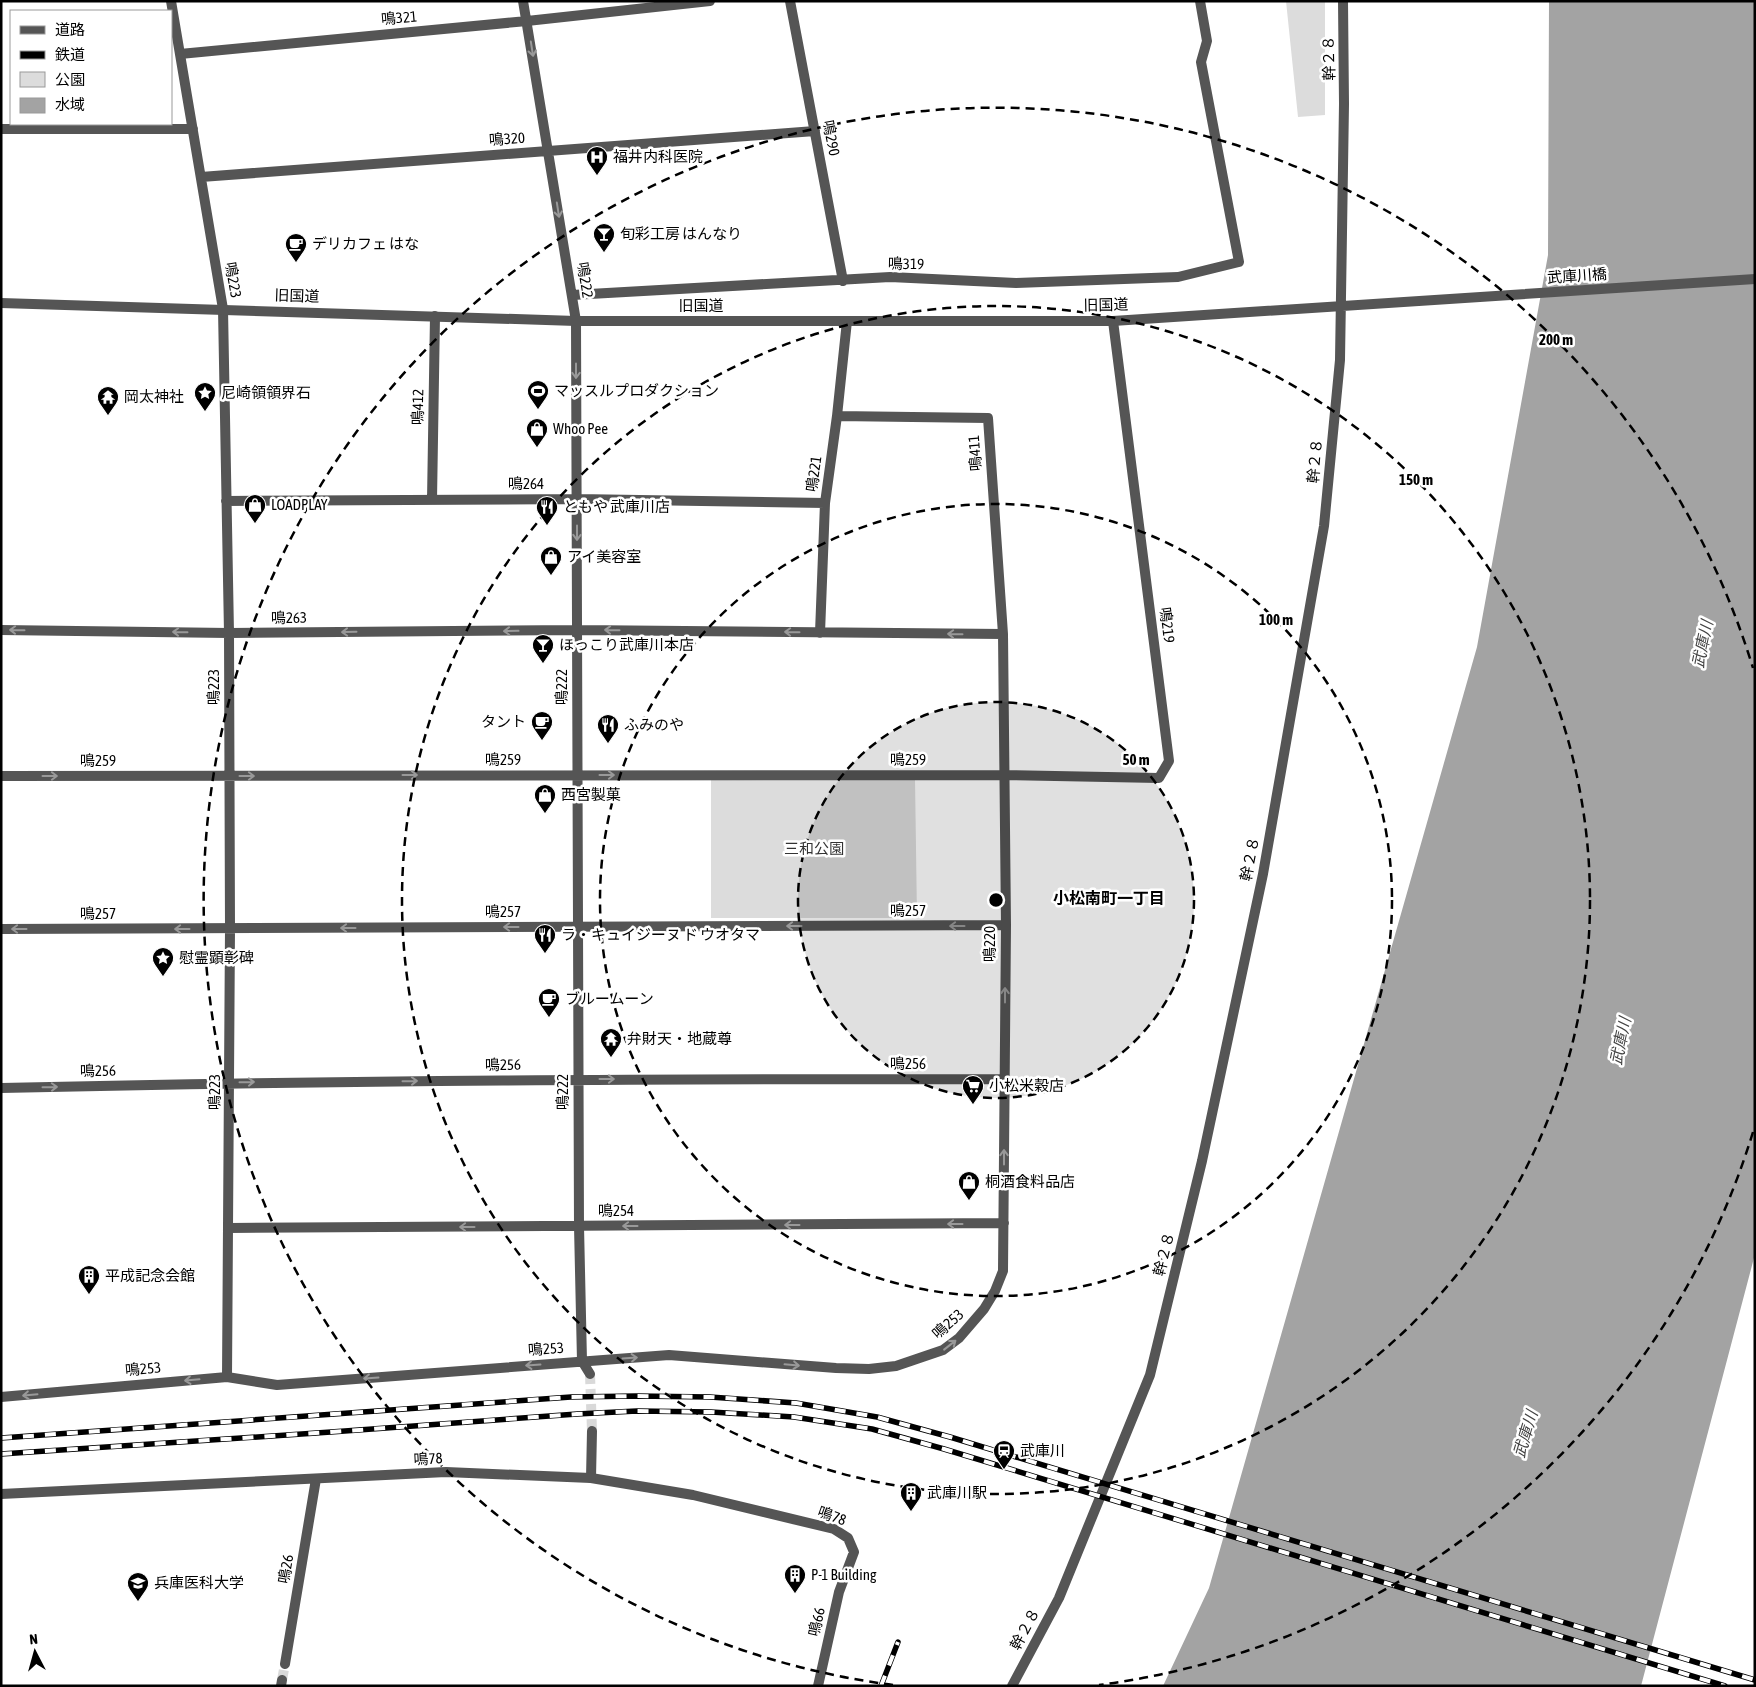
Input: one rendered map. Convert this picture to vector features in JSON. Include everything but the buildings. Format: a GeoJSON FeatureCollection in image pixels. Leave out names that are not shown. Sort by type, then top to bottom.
{"type":"FeatureCollection","features":[{"type":"Feature","properties":{"kind":"street","name":"鳴223"},"geometry":{"type":"LineString","coordinates":[[171,1],[223,309],[230,776],[230,1082],[227,1377]]}},
{"type":"Feature","properties":{"kind":"street","name":"鳴222"},"geometry":{"type":"LineString","coordinates":[[523,1],[576,320],[578,1226],[582,1361],[590,1374]]}},
{"type":"Feature","properties":{"kind":"street","name":"鳴321"},"geometry":{"type":"LineString","coordinates":[[180,54],[527,21],[710,1]]}},
{"type":"Feature","properties":{"kind":"street","name":"鳴290"},"geometry":{"type":"LineString","coordinates":[[790,1],[843,281]]}},
{"type":"Feature","properties":{"kind":"street","name":"鳴319"},"geometry":{"type":"LineString","coordinates":[[572,295],[890,277],[1016,283],[1178,277],[1239,262],[1201,62],[1207,41],[1200,1]]}},
{"type":"Feature","properties":{"kind":"street","name":"幹２８"},"geometry":{"type":"LineString","coordinates":[[1012,1686],[1059,1598],[1150,1376],[1202,1162],[1263,874],[1324,526],[1340,360],[1344,104],[1343,1]]}},
{"type":"Feature","properties":{"kind":"street"},"geometry":{"type":"LineString","coordinates":[[1,129],[193,129]]}},
{"type":"Feature","properties":{"kind":"street","name":"鳴320"},"geometry":{"type":"LineString","coordinates":[[201,178],[815,131]]}},
{"type":"Feature","properties":{"kind":"street","name":"武庫川橋"},"geometry":{"type":"LineString","coordinates":[[1401,303],[1755,279]]}},
{"type":"Feature","properties":{"kind":"street","name":"旧国道"},"geometry":{"type":"LineString","coordinates":[[1,303],[576,320],[1114,321],[1401,303]]}},
{"type":"Feature","properties":{"kind":"street","name":"鳴412"},"geometry":{"type":"LineString","coordinates":[[432,500],[435,316]]}},
{"type":"Feature","properties":{"kind":"street","name":"鳴221"},"geometry":{"type":"LineString","coordinates":[[820,632],[825,503],[838,416],[847,321]]}},
{"type":"Feature","properties":{"kind":"street","name":"鳴219"},"geometry":{"type":"LineString","coordinates":[[1005,775],[1159,778],[1169,762],[1114,321]]}},
{"type":"Feature","properties":{"kind":"street","name":"鳴411"},"geometry":{"type":"LineString","coordinates":[[838,416],[988,418],[1003,634]]}},
{"type":"Feature","properties":{"kind":"street","name":"鳴264"},"geometry":{"type":"LineString","coordinates":[[226,501],[577,499],[825,503]]}},
{"type":"Feature","properties":{"kind":"street","name":"鳴263"},"geometry":{"type":"LineString","coordinates":[[1,630],[229,633],[578,630],[1003,634]]}},
{"type":"Feature","properties":{"kind":"street","name":"鳴220"},"geometry":{"type":"LineString","coordinates":[[1003,634],[1006,925],[1004,1223]]}},
{"type":"Feature","properties":{"kind":"street","name":"鳴259"},"geometry":{"type":"LineString","coordinates":[[1,776],[1005,775]]}},
{"type":"Feature","properties":{"kind":"street","name":"鳴257"},"geometry":{"type":"LineString","coordinates":[[1,929],[1006,925]]}},
{"type":"Feature","properties":{"kind":"street","name":"鳴256"},"geometry":{"type":"LineString","coordinates":[[1,1088],[230,1082],[578,1079],[1005,1079]]}},
{"type":"Feature","properties":{"kind":"street","name":"鳴254"},"geometry":{"type":"LineString","coordinates":[[229,1228],[1004,1223]]}},
{"type":"Feature","properties":{"kind":"street","name":"鳴253"},"geometry":{"type":"LineString","coordinates":[[1,1397],[227,1377],[278,1385],[669,1355],[836,1368],[869,1369],[896,1366],[943,1350],[960,1338],[984,1309],[995,1291],[1003,1271],[1004,1223]]}},
{"type":"Feature","properties":{"kind":"street"},"geometry":{"type":"LineString","coordinates":[[591,1478],[592,1431]]}},
{"type":"Feature","properties":{"kind":"street","name":"鳴78"},"geometry":{"type":"LineString","coordinates":[[1,1494],[316,1480],[446,1472],[591,1478],[692,1495],[834,1529],[848,1538]]}},
{"type":"Feature","properties":{"kind":"street","name":"鳴26"},"geometry":{"type":"LineString","coordinates":[[285,1664],[316,1480]]}},
{"type":"Feature","properties":{"kind":"street","name":"鳴66"},"geometry":{"type":"LineString","coordinates":[[818,1686],[839,1592],[854,1552],[848,1538]]}},
{"type":"Feature","properties":{"kind":"green space"},"geometry":{"type":"Polygon","coordinates":[[[1286,1],[1325,1],[1325,115],[1298,117],[1286,1]]]}},
{"type":"Feature","properties":{"kind":"green space","name":"三和公園"},"geometry":{"type":"Polygon","coordinates":[[[915,779],[917,918],[711,918],[711,780],[915,779]]]}},
{"type":"Feature","properties":{"kind":"water"},"geometry":{"type":"Polygon","coordinates":[[[1549,1],[1755,1],[1755,1254],[1641,1686],[1163,1686],[1209,1588],[1477,647],[1548,255],[1549,1]]]}},
{"type":"Feature","properties":{"kind":"tunnel"},"geometry":{"type":"LineString","coordinates":[[590,1374],[592,1431]]}},
{"type":"Feature","properties":{"kind":"tunnel"},"geometry":{"type":"LineString","coordinates":[[282,1680],[285,1664]]}},
{"type":"Feature","properties":{"kind":"railway"},"geometry":{"type":"LineString","coordinates":[[1,1438],[571,1397],[710,1397],[796,1403],[877,1417],[950,1437],[1755,1680]]}},
{"type":"Feature","properties":{"kind":"railway"},"geometry":{"type":"LineString","coordinates":[[1,1454],[637,1411],[711,1412],[794,1417],[872,1429],[944,1449],[1725,1686]]}},
{"type":"Feature","properties":{"kind":"railway"},"geometry":{"type":"LineString","coordinates":[[881,1686],[898,1642]]}},
{"type":"Feature","properties":{"kind":"place","name":"福井内科医院"},"geometry":{"type":"Point","coordinates":[597,176]}},
{"type":"Feature","properties":{"kind":"place","name":"旬彩工房 はんなり"},"geometry":{"type":"Point","coordinates":[604,253]}},
{"type":"Feature","properties":{"kind":"place","name":"デリカフェ はな"},"geometry":{"type":"Point","coordinates":[296,263]}},
{"type":"Feature","properties":{"kind":"place","name":"マッスルプロダクション"},"geometry":{"type":"Point","coordinates":[538,410]}},
{"type":"Feature","properties":{"kind":"place","name":"尼崎領領界石"},"geometry":{"type":"Point","coordinates":[205,412]}},
{"type":"Feature","properties":{"kind":"place","name":"岡太神社"},"geometry":{"type":"Point","coordinates":[108,416]}},
{"type":"Feature","properties":{"kind":"place","name":"Whoo Pee"},"geometry":{"type":"Point","coordinates":[537,448]}},
{"type":"Feature","properties":{"kind":"place","name":"LOADPLAY"},"geometry":{"type":"Point","coordinates":[255,524]}},
{"type":"Feature","properties":{"kind":"place","name":"ともや 武庫川店"},"geometry":{"type":"Point","coordinates":[547,526]}},
{"type":"Feature","properties":{"kind":"place","name":"アイ美容室"},"geometry":{"type":"Point","coordinates":[551,576]}},
{"type":"Feature","properties":{"kind":"place","name":"ほっこり武庫川本店"},"geometry":{"type":"Point","coordinates":[543,664]}},
{"type":"Feature","properties":{"kind":"place","name":"タント"},"geometry":{"type":"Point","coordinates":[542,741]}},
{"type":"Feature","properties":{"kind":"place","name":"ふみのや"},"geometry":{"type":"Point","coordinates":[608,744]}},
{"type":"Feature","properties":{"kind":"place","name":"西宮製菓"},"geometry":{"type":"Point","coordinates":[545,814]}},
{"type":"Feature","properties":{"kind":"place","name":"ラ・キュイジーヌ ド ウオタマ"},"geometry":{"type":"Point","coordinates":[545,954]}},
{"type":"Feature","properties":{"kind":"place","name":"慰霊顕彰碑"},"geometry":{"type":"Point","coordinates":[163,977]}},
{"type":"Feature","properties":{"kind":"place","name":"ブルームーン"},"geometry":{"type":"Point","coordinates":[549,1018]}},
{"type":"Feature","properties":{"kind":"place","name":"弁財天・地蔵尊"},"geometry":{"type":"Point","coordinates":[611,1058]}},
{"type":"Feature","properties":{"kind":"place","name":"小松米穀店"},"geometry":{"type":"Point","coordinates":[973,1105]}},
{"type":"Feature","properties":{"kind":"place","name":"桐酒食料品店"},"geometry":{"type":"Point","coordinates":[969,1201]}},
{"type":"Feature","properties":{"kind":"place","name":"平成記念会館"},"geometry":{"type":"Point","coordinates":[89,1295]}},
{"type":"Feature","properties":{"kind":"place","name":"武庫川"},"geometry":{"type":"Point","coordinates":[1004,1470]}},
{"type":"Feature","properties":{"kind":"place","name":"武庫川駅"},"geometry":{"type":"Point","coordinates":[911,1512]}},
{"type":"Feature","properties":{"kind":"place","name":"P-1 Building"},"geometry":{"type":"Point","coordinates":[795,1594]}},
{"type":"Feature","properties":{"kind":"place","name":"兵庫医科大学"},"geometry":{"type":"Point","coordinates":[138,1602]}},
{"type":"Feature","properties":{"kind":"district","name":"小松南町一丁目"},"geometry":{"type":"Point","coordinates":[1109,898]}}]}
